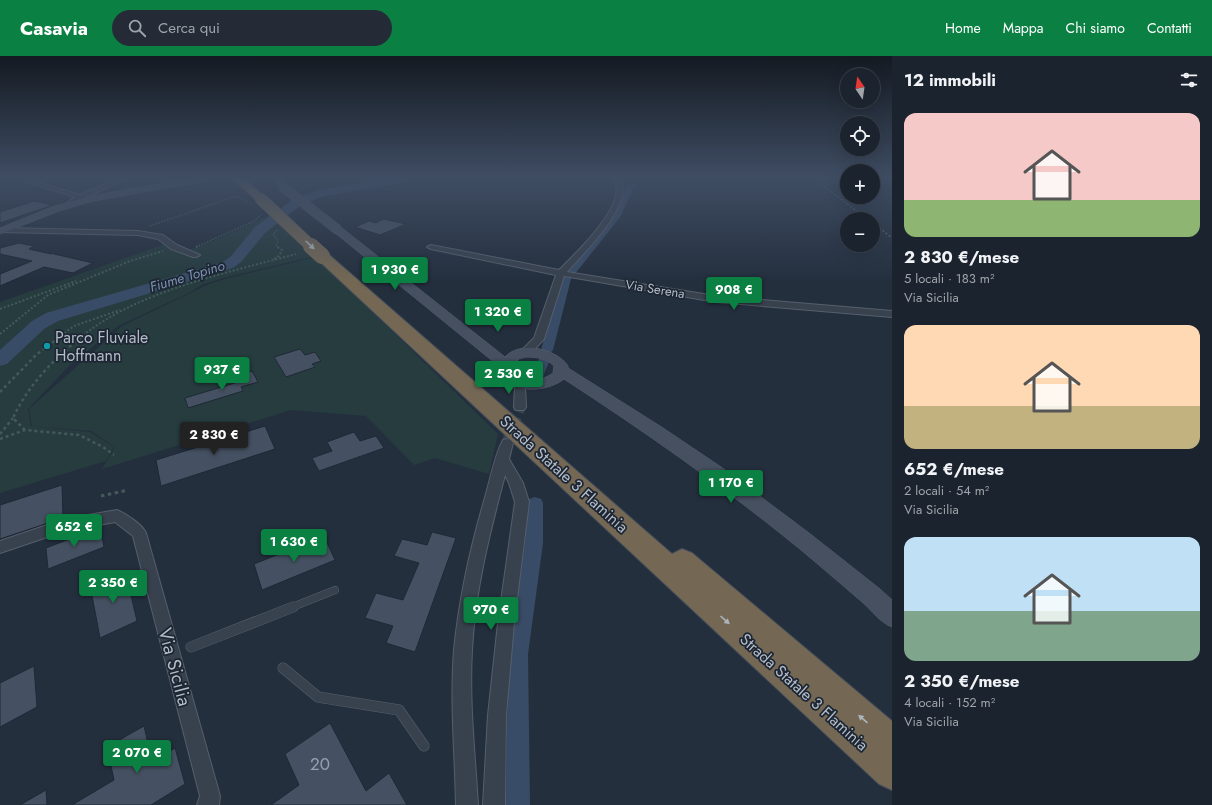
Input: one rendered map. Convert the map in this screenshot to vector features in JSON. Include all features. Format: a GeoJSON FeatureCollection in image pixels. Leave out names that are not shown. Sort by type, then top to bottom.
{"type":"FeatureCollection","features":[{"type":"Feature","properties":{"kind":"highway","name":"Strada Statale 3 Flaminia"},"geometry":{"type":"LineString","coordinates":[[284,212],[892,771]]}},
{"type":"Feature","properties":{"kind":"highway","name":"Strada Statale 3 Flaminia"},"geometry":{"type":"LineString","coordinates":[[323,249],[501,402],[892,744]]}},
{"type":"Feature","properties":{"kind":"main road"},"geometry":{"type":"LineString","coordinates":[[2,231],[50,212]]}},
{"type":"Feature","properties":{"kind":"main road"},"geometry":{"type":"LineString","coordinates":[[314,212],[500,360],[511,374],[521,382],[564,385],[602,396]]}},
{"type":"Feature","properties":{"kind":"main road"},"geometry":{"type":"LineString","coordinates":[[467,333],[489,344],[523,353],[546,355],[558,362],[562,371],[602,396],[714,472],[802,539],[872,596],[892,616]]}},
{"type":"Feature","properties":{"kind":"main road"},"geometry":{"type":"LineString","coordinates":[[511,374],[507,364],[510,360],[523,353]]}},
{"type":"Feature","properties":{"kind":"main road"},"geometry":{"type":"LineString","coordinates":[[541,384],[557,379],[562,371]]}},
{"type":"Feature","properties":{"kind":"main road"},"geometry":{"type":"LineString","coordinates":[[872,596],[892,608]]}},
{"type":"Feature","properties":{"kind":"street"},"geometry":{"type":"LineString","coordinates":[[546,355],[540,345],[539,339],[562,273],[595,237],[610,217],[612,212]]}},
{"type":"Feature","properties":{"kind":"street"},"geometry":{"type":"LineString","coordinates":[[2,231],[130,232],[160,237],[176,248],[196,255]]}},
{"type":"Feature","properties":{"kind":"street","name":"Via Serena"},"geometry":{"type":"LineString","coordinates":[[431,247],[562,273],[743,302],[892,314]]}},
{"type":"Feature","properties":{"kind":"street"},"geometry":{"type":"LineString","coordinates":[[523,353],[539,339]]}},
{"type":"Feature","properties":{"kind":"street"},"geometry":{"type":"LineString","coordinates":[[511,374],[520,386],[520,407],[529,390],[541,384]]}},
{"type":"Feature","properties":{"kind":"street"},"geometry":{"type":"LineString","coordinates":[[467,805],[462,698],[463,650],[470,593],[479,545],[505,451],[522,502],[506,623],[497,714],[494,805]]}},
{"type":"Feature","properties":{"kind":"street","name":"Via Sicilia"},"geometry":{"type":"LineString","coordinates":[[0,547],[65,525],[117,516],[138,533],[210,796],[208,805]]}},
{"type":"Feature","properties":{"kind":"lane"},"geometry":{"type":"LineString","coordinates":[[191,647],[335,590]]}},
{"type":"Feature","properties":{"kind":"lane"},"geometry":{"type":"LineString","coordinates":[[283,668],[318,697],[399,710],[424,746]]}},
{"type":"Feature","properties":{"kind":"path"},"geometry":{"type":"LineString","coordinates":[[130,232],[189,212]]}},
{"type":"Feature","properties":{"kind":"path"},"geometry":{"type":"LineString","coordinates":[[0,334],[48,295],[130,261],[176,248],[191,249],[210,242],[254,221],[264,213]]}},
{"type":"Feature","properties":{"kind":"path"},"geometry":{"type":"LineString","coordinates":[[270,261],[279,256],[282,250],[276,246],[278,241],[273,234],[280,228]]}},
{"type":"Feature","properties":{"kind":"path"},"geometry":{"type":"LineString","coordinates":[[0,392],[37,354],[74,326],[176,289],[296,254]]}},
{"type":"Feature","properties":{"kind":"path"},"geometry":{"type":"LineString","coordinates":[[0,309],[65,284],[90,277]]}},
{"type":"Feature","properties":{"kind":"path"},"geometry":{"type":"LineString","coordinates":[[0,434],[13,418],[18,406],[46,366],[72,343],[125,308]]}},
{"type":"Feature","properties":{"kind":"path"},"geometry":{"type":"LineString","coordinates":[[13,418],[25,430]]}},
{"type":"Feature","properties":{"kind":"path"},"geometry":{"type":"LineString","coordinates":[[0,440],[25,430],[79,435],[103,447],[114,455]]}},
{"type":"Feature","properties":{"kind":"path"},"geometry":{"type":"LineString","coordinates":[[101,496],[128,490]]}},
{"type":"Feature","properties":{"kind":"green space","name":"Parco Fluviale Hoffmann"},"geometry":{"type":"Polygon","coordinates":[[[269,215],[316,256],[224,278],[202,285],[189,293],[118,326],[69,366],[28,409],[31,426],[90,432],[114,447],[106,461],[0,493],[0,302],[165,244],[182,253],[223,237],[269,215]]]}},
{"type":"Feature","properties":{"kind":"green space"},"geometry":{"type":"Polygon","coordinates":[[[316,257],[498,434],[489,474],[435,458],[414,465],[366,416],[291,410],[102,469],[115,447],[91,431],[32,426],[29,409],[122,326],[209,284],[316,257]]]}},
{"type":"Feature","properties":{"kind":"building"},"geometry":{"type":"Polygon","coordinates":[[[0,212],[33,212],[0,223],[0,212]]]}},
{"type":"Feature","properties":{"kind":"building"},"geometry":{"type":"Polygon","coordinates":[[[383,219],[406,224],[380,235],[355,227],[369,221],[376,223],[383,219]]]}},
{"type":"Feature","properties":{"kind":"building"},"geometry":{"type":"Polygon","coordinates":[[[19,243],[34,246],[29,249],[51,254],[53,253],[93,263],[73,273],[44,267],[0,286],[0,274],[32,261],[0,254],[0,248],[19,243]]]}},
{"type":"Feature","properties":{"kind":"building"},"geometry":{"type":"Polygon","coordinates":[[[300,349],[305,355],[315,352],[321,361],[312,364],[315,367],[286,377],[274,357],[300,349]]]}},
{"type":"Feature","properties":{"kind":"building"},"geometry":{"type":"Polygon","coordinates":[[[252,371],[258,382],[241,387],[243,391],[188,408],[185,398],[238,382],[236,376],[252,371]]]}},
{"type":"Feature","properties":{"kind":"building"},"geometry":{"type":"Polygon","coordinates":[[[265,426],[275,449],[161,486],[156,460],[265,426]]]}},
{"type":"Feature","properties":{"kind":"building"},"geometry":{"type":"Polygon","coordinates":[[[354,432],[360,441],[376,436],[384,448],[319,471],[312,458],[332,451],[327,442],[354,432]]]}},
{"type":"Feature","properties":{"kind":"building"},"geometry":{"type":"Polygon","coordinates":[[[62,485],[63,518],[0,539],[0,505],[62,485]]]}},
{"type":"Feature","properties":{"kind":"building"},"geometry":{"type":"Polygon","coordinates":[[[100,527],[104,547],[48,569],[46,548],[100,527]]]}},
{"type":"Feature","properties":{"kind":"building"},"geometry":{"type":"Polygon","coordinates":[[[432,532],[456,538],[415,652],[386,643],[393,626],[365,618],[376,593],[403,600],[419,563],[394,556],[402,539],[427,545],[432,532]]]}},
{"type":"Feature","properties":{"kind":"building"},"geometry":{"type":"Polygon","coordinates":[[[324,536],[335,560],[262,590],[254,564],[324,536]]]}},
{"type":"Feature","properties":{"kind":"building"},"geometry":{"type":"Polygon","coordinates":[[[125,570],[137,621],[100,638],[90,585],[125,570]]]}},
{"type":"Feature","properties":{"kind":"building"},"geometry":{"type":"Polygon","coordinates":[[[34,666],[37,707],[0,727],[0,683],[34,666]]]}},
{"type":"Feature","properties":{"kind":"building"},"geometry":{"type":"Polygon","coordinates":[[[330,723],[366,791],[389,773],[407,805],[271,805],[299,785],[285,754],[330,723]]]}},
{"type":"Feature","properties":{"kind":"building"},"geometry":{"type":"Polygon","coordinates":[[[144,726],[152,761],[175,748],[185,784],[151,805],[72,805],[114,780],[107,747],[144,726]]]}},
{"type":"Feature","properties":{"kind":"building"},"geometry":{"type":"Polygon","coordinates":[[[46,790],[47,805],[20,805],[46,790]]]}},
{"type":"Feature","properties":{"kind":"waterway","name":"Fiume Topino"},"geometry":{"type":"LineString","coordinates":[[0,360],[38,325],[52,317],[228,265],[236,259],[260,230],[284,212]]}},
{"type":"Feature","properties":{"kind":"waterway"},"geometry":{"type":"LineString","coordinates":[[547,350],[566,279],[618,212]]}},
{"type":"Feature","properties":{"kind":"waterway"},"geometry":{"type":"LineString","coordinates":[[539,374],[544,359]]}},
{"type":"Feature","properties":{"kind":"waterway"},"geometry":{"type":"LineString","coordinates":[[518,805],[518,654],[534,543],[535,503]]}},
{"type":"Feature","properties":{"kind":"tunnel"},"geometry":{"type":"LineString","coordinates":[[507,443],[520,407]]}},
{"type":"Feature","properties":{"kind":"railway"},"geometry":{"type":"LineString","coordinates":[[880,229],[892,238]]}},
{"type":"Feature","properties":{"kind":"place","name":"Parco Fluviale Hoffmann"},"geometry":{"type":"Point","coordinates":[47,346]}}]}
